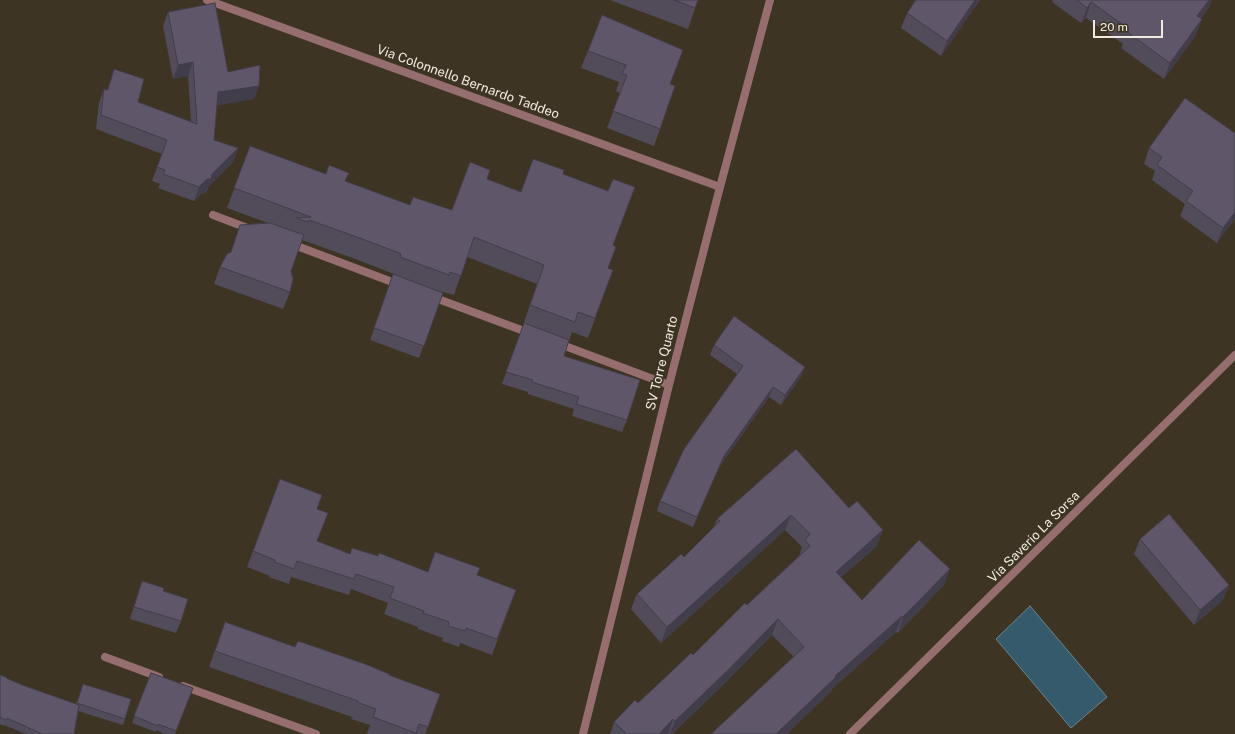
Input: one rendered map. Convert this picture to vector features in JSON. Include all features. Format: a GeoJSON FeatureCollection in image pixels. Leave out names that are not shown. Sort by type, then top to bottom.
{"type":"FeatureCollection","features":[{"type":"Feature","properties":{"kind":"street","name":"Via Colonnello Bernardo Taddeo"},"geometry":{"type":"LineString","coordinates":[[208,0],[720,188]]}},
{"type":"Feature","properties":{"kind":"street","name":"SV Torre Quarto"},"geometry":{"type":"LineString","coordinates":[[583,734],[669,385],[770,0]]}},
{"type":"Feature","properties":{"kind":"street"},"geometry":{"type":"LineString","coordinates":[[213,215],[258,232]]}},
{"type":"Feature","properties":{"kind":"street"},"geometry":{"type":"LineString","coordinates":[[280,240],[408,287]]}},
{"type":"Feature","properties":{"kind":"street"},"geometry":{"type":"LineString","coordinates":[[422,293],[669,385]]}},
{"type":"Feature","properties":{"kind":"street","name":"Via Saverio La Sorsa"},"geometry":{"type":"LineString","coordinates":[[850,734],[1235,355]]}},
{"type":"Feature","properties":{"kind":"street"},"geometry":{"type":"LineString","coordinates":[[105,658],[316,734]]}},
{"type":"Feature","properties":{"kind":"water"},"geometry":{"type":"Polygon","coordinates":[[[1030,606],[1107,697],[1071,728],[996,639],[1030,606]]]}},
{"type":"Feature","properties":{"kind":"building"},"geometry":{"type":"Polygon","coordinates":[[[674,0],[698,0],[695,8],[674,0]]]}},
{"type":"Feature","properties":{"kind":"building"},"geometry":{"type":"Polygon","coordinates":[[[916,0],[975,0],[947,41],[907,13],[916,0]]]}},
{"type":"Feature","properties":{"kind":"building"},"geometry":{"type":"Polygon","coordinates":[[[1077,0],[1209,0],[1197,16],[1202,19],[1170,63],[1127,32],[1129,29],[1091,2],[1087,8],[1077,0]]]}},
{"type":"Feature","properties":{"kind":"building"},"geometry":{"type":"Polygon","coordinates":[[[215,3],[228,72],[260,65],[259,86],[218,92],[214,140],[238,148],[212,174],[211,179],[207,179],[199,187],[163,174],[165,170],[157,167],[167,140],[101,115],[104,89],[108,90],[114,69],[144,79],[138,102],[197,124],[193,62],[178,65],[168,12],[215,3]]]}},
{"type":"Feature","properties":{"kind":"building"},"geometry":{"type":"Polygon","coordinates":[[[602,15],[683,50],[670,84],[675,86],[660,129],[613,111],[627,75],[622,74],[626,65],[588,51],[602,15]]]}},
{"type":"Feature","properties":{"kind":"building"},"geometry":{"type":"Polygon","coordinates":[[[1185,98],[1235,133],[1235,212],[1223,228],[1186,201],[1193,191],[1157,165],[1162,157],[1149,148],[1185,98]]]}},
{"type":"Feature","properties":{"kind":"building"},"geometry":{"type":"Polygon","coordinates":[[[250,146],[326,174],[329,165],[349,173],[345,181],[410,205],[413,197],[452,210],[470,162],[490,170],[487,179],[521,192],[533,159],[564,170],[563,174],[608,191],[613,179],[635,187],[613,245],[616,247],[608,268],[613,270],[595,318],[578,312],[575,322],[530,305],[544,265],[474,237],[461,276],[450,272],[449,275],[400,257],[401,254],[399,253],[357,237],[309,220],[308,222],[296,218],[311,217],[234,188],[250,146]]]}},
{"type":"Feature","properties":{"kind":"building"},"geometry":{"type":"Polygon","coordinates":[[[270,223],[304,235],[291,271],[293,279],[290,292],[220,267],[227,254],[231,252],[240,225],[270,223]]]}},
{"type":"Feature","properties":{"kind":"building"},"geometry":{"type":"Polygon","coordinates":[[[393,274],[443,293],[424,346],[374,328],[393,274]]]}},
{"type":"Feature","properties":{"kind":"building"},"geometry":{"type":"Polygon","coordinates":[[[734,316],[805,367],[785,395],[773,387],[724,456],[697,517],[660,501],[684,449],[743,366],[714,345],[734,316]]]}},
{"type":"Feature","properties":{"kind":"building"},"geometry":{"type":"Polygon","coordinates":[[[524,323],[569,340],[564,356],[640,380],[627,420],[576,404],[579,397],[506,372],[524,323]]]}},
{"type":"Feature","properties":{"kind":"building"},"geometry":{"type":"Polygon","coordinates":[[[796,449],[849,508],[857,501],[883,530],[836,572],[862,600],[919,540],[950,569],[903,617],[902,616],[835,676],[836,677],[776,734],[711,734],[804,647],[778,619],[728,670],[675,721],[673,719],[659,734],[627,734],[614,722],[635,700],[638,703],[691,653],[693,655],[745,603],[747,605],[810,546],[805,540],[810,534],[791,515],[667,627],[637,594],[681,554],[684,557],[720,521],[717,519],[796,449]]]}},
{"type":"Feature","properties":{"kind":"building"},"geometry":{"type":"Polygon","coordinates":[[[280,479],[322,495],[317,509],[328,513],[317,541],[350,554],[352,548],[378,556],[379,553],[428,572],[435,552],[480,568],[477,575],[516,590],[497,639],[466,628],[465,631],[448,626],[449,622],[423,613],[424,611],[390,598],[394,587],[356,574],[354,579],[297,561],[294,569],[275,562],[275,560],[253,551],[280,479]]]}},
{"type":"Feature","properties":{"kind":"building"},"geometry":{"type":"Polygon","coordinates":[[[1169,514],[1229,585],[1200,610],[1140,539],[1169,514]]]}},
{"type":"Feature","properties":{"kind":"building"},"geometry":{"type":"Polygon","coordinates":[[[142,581],[164,588],[163,591],[188,599],[181,621],[134,607],[142,581]]]}},
{"type":"Feature","properties":{"kind":"building"},"geometry":{"type":"Polygon","coordinates":[[[225,622],[295,647],[298,641],[365,664],[389,675],[440,694],[428,727],[419,724],[416,733],[373,717],[376,709],[357,702],[358,701],[215,651],[225,622]]]}},
{"type":"Feature","properties":{"kind":"building"},"geometry":{"type":"Polygon","coordinates":[[[151,673],[193,688],[176,731],[158,724],[158,726],[134,716],[151,673]]]}},
{"type":"Feature","properties":{"kind":"building"},"geometry":{"type":"Polygon","coordinates":[[[0,675],[22,685],[79,705],[74,734],[42,734],[7,718],[6,720],[0,717],[0,675]]]}},
{"type":"Feature","properties":{"kind":"building"},"geometry":{"type":"Polygon","coordinates":[[[83,684],[131,699],[125,719],[77,703],[83,684]]]}}]}
